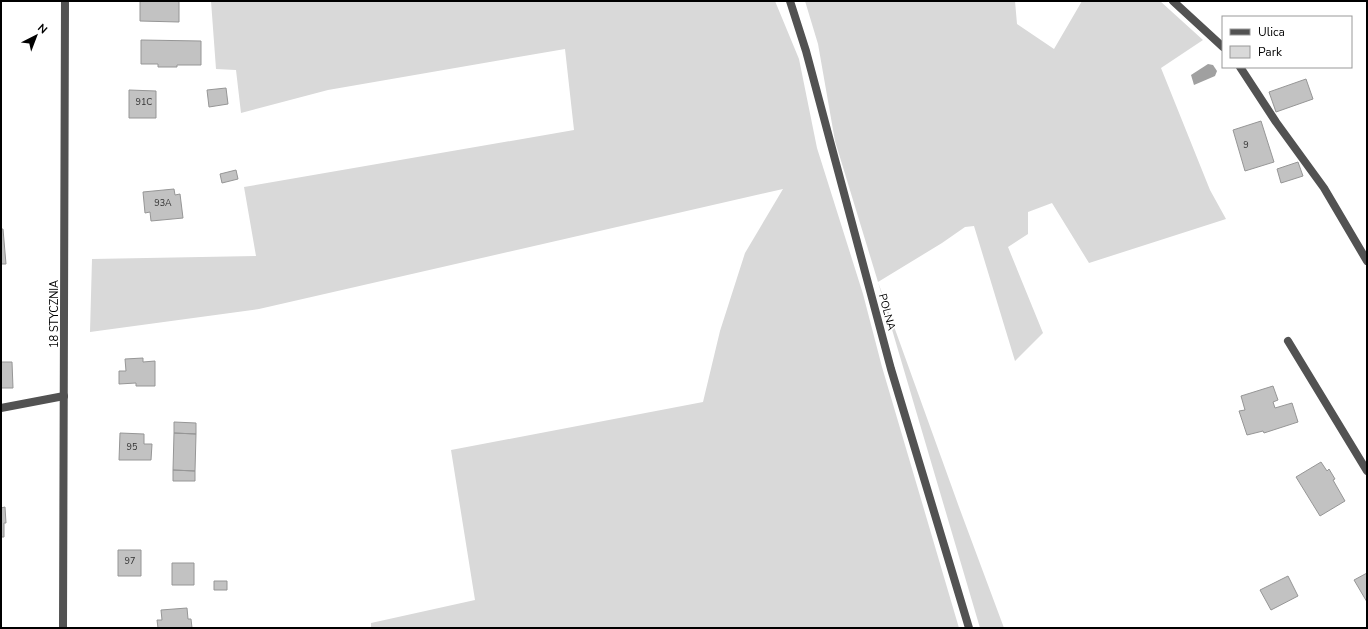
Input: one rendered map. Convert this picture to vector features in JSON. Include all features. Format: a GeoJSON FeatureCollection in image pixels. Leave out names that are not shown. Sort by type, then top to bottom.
{"type":"FeatureCollection","features":[{"type":"Feature","properties":{"kind":"street","name":"18 STYCZNIA"},"geometry":{"type":"LineString","coordinates":[[63,628],[65,1]]}},
{"type":"Feature","properties":{"kind":"street","name":"POLNA"},"geometry":{"type":"LineString","coordinates":[[790,1],[806,51],[891,369],[969,628]]}},
{"type":"Feature","properties":{"kind":"street"},"geometry":{"type":"LineString","coordinates":[[1172,1],[1222,47]]}},
{"type":"Feature","properties":{"kind":"street"},"geometry":{"type":"LineString","coordinates":[[1241,68],[1276,122],[1324,188],[1367,260]]}},
{"type":"Feature","properties":{"kind":"street"},"geometry":{"type":"LineString","coordinates":[[1288,341],[1367,471]]}},
{"type":"Feature","properties":{"kind":"street"},"geometry":{"type":"LineString","coordinates":[[1,408],[64,396]]}},
{"type":"Feature","properties":{"kind":"green space"},"geometry":{"type":"Polygon","coordinates":[[[211,1],[775,1],[799,59],[817,148],[863,294],[882,367],[959,628],[371,628],[371,623],[475,600],[451,450],[703,402],[720,331],[745,253],[783,189],[259,309],[90,332],[92,259],[256,256],[244,187],[574,130],[565,49],[328,90],[241,113],[236,70],[216,69],[211,1]]]}},
{"type":"Feature","properties":{"kind":"green space"},"geometry":{"type":"Polygon","coordinates":[[[805,1],[1015,1],[1017,24],[1054,49],[1082,1],[1160,1],[1203,40],[1161,68],[1210,190],[1226,219],[1089,263],[1052,203],[1028,212],[1028,234],[1008,247],[1043,333],[1015,361],[974,226],[965,227],[942,243],[878,282],[835,141],[818,44],[805,1]]]}},
{"type":"Feature","properties":{"kind":"green space"},"geometry":{"type":"Polygon","coordinates":[[[878,282],[959,507],[1004,628],[980,628],[878,282]]]}},
{"type":"Feature","properties":{"kind":"shaded area"},"geometry":{"type":"Polygon","coordinates":[[[1208,64],[1213,65],[1217,71],[1215,76],[1194,85],[1191,75],[1208,64]]]}},
{"type":"Feature","properties":{"kind":"building"},"geometry":{"type":"Polygon","coordinates":[[[140,1],[179,1],[179,22],[140,21],[140,1]]]}},
{"type":"Feature","properties":{"kind":"building"},"geometry":{"type":"Polygon","coordinates":[[[141,40],[201,41],[201,65],[158,67],[158,64],[141,64],[141,40]]]}},
{"type":"Feature","properties":{"kind":"building"},"geometry":{"type":"Polygon","coordinates":[[[1306,79],[1313,99],[1276,112],[1269,92],[1306,79]]]}},
{"type":"Feature","properties":{"kind":"building"},"geometry":{"type":"Polygon","coordinates":[[[226,88],[228,104],[209,107],[207,90],[226,88]]]}},
{"type":"Feature","properties":{"kind":"building"},"geometry":{"type":"Polygon","coordinates":[[[129,90],[156,91],[156,118],[129,118],[129,90]]]}},
{"type":"Feature","properties":{"kind":"building"},"geometry":{"type":"Polygon","coordinates":[[[1261,121],[1274,162],[1245,171],[1233,130],[1261,121]]]}},
{"type":"Feature","properties":{"kind":"building"},"geometry":{"type":"Polygon","coordinates":[[[1298,162],[1303,176],[1281,183],[1277,169],[1298,162]]]}},
{"type":"Feature","properties":{"kind":"building"},"geometry":{"type":"Polygon","coordinates":[[[236,170],[238,179],[222,183],[220,174],[236,170]]]}},
{"type":"Feature","properties":{"kind":"building"},"geometry":{"type":"Polygon","coordinates":[[[174,189],[175,195],[180,194],[183,218],[151,221],[150,212],[145,213],[143,192],[174,189]]]}},
{"type":"Feature","properties":{"kind":"building"},"geometry":{"type":"Polygon","coordinates":[[[1,229],[3,229],[6,264],[1,264],[1,229]]]}},
{"type":"Feature","properties":{"kind":"building"},"geometry":{"type":"Polygon","coordinates":[[[143,358],[143,362],[155,361],[155,386],[136,386],[136,383],[119,384],[119,371],[126,371],[125,359],[143,358]]]}},
{"type":"Feature","properties":{"kind":"building"},"geometry":{"type":"Polygon","coordinates":[[[1,362],[12,362],[13,388],[1,388],[1,362]]]}},
{"type":"Feature","properties":{"kind":"building"},"geometry":{"type":"Polygon","coordinates":[[[1273,386],[1278,400],[1273,402],[1275,408],[1292,403],[1298,422],[1264,433],[1263,431],[1247,435],[1239,411],[1245,410],[1241,396],[1273,386]]]}},
{"type":"Feature","properties":{"kind":"building"},"geometry":{"type":"Polygon","coordinates":[[[174,422],[196,423],[196,434],[174,433],[174,422]]]}},
{"type":"Feature","properties":{"kind":"building"},"geometry":{"type":"Polygon","coordinates":[[[120,433],[144,434],[144,444],[152,444],[151,460],[119,460],[120,433]]]}},
{"type":"Feature","properties":{"kind":"building"},"geometry":{"type":"Polygon","coordinates":[[[174,433],[196,434],[195,471],[173,470],[174,433]]]}},
{"type":"Feature","properties":{"kind":"building"},"geometry":{"type":"Polygon","coordinates":[[[1321,462],[1327,471],[1329,469],[1335,479],[1333,480],[1345,501],[1320,516],[1296,477],[1321,462]]]}},
{"type":"Feature","properties":{"kind":"building"},"geometry":{"type":"Polygon","coordinates":[[[173,470],[195,471],[195,481],[173,481],[173,470]]]}},
{"type":"Feature","properties":{"kind":"building"},"geometry":{"type":"Polygon","coordinates":[[[5,507],[6,523],[4,523],[4,537],[1,537],[1,508],[5,507]]]}},
{"type":"Feature","properties":{"kind":"building"},"geometry":{"type":"Polygon","coordinates":[[[118,550],[141,550],[141,576],[118,576],[118,550]]]}},
{"type":"Feature","properties":{"kind":"building"},"geometry":{"type":"Polygon","coordinates":[[[172,563],[194,563],[194,585],[172,585],[172,563]]]}},
{"type":"Feature","properties":{"kind":"building"},"geometry":{"type":"Polygon","coordinates":[[[1367,573],[1367,602],[1354,580],[1367,573]]]}},
{"type":"Feature","properties":{"kind":"building"},"geometry":{"type":"Polygon","coordinates":[[[1288,576],[1298,596],[1271,610],[1260,590],[1288,576]]]}},
{"type":"Feature","properties":{"kind":"building"},"geometry":{"type":"Polygon","coordinates":[[[214,581],[227,581],[227,590],[214,590],[214,581]]]}},
{"type":"Feature","properties":{"kind":"building"},"geometry":{"type":"Polygon","coordinates":[[[187,608],[188,619],[191,619],[192,628],[158,628],[157,620],[162,620],[161,610],[187,608]]]}}]}
